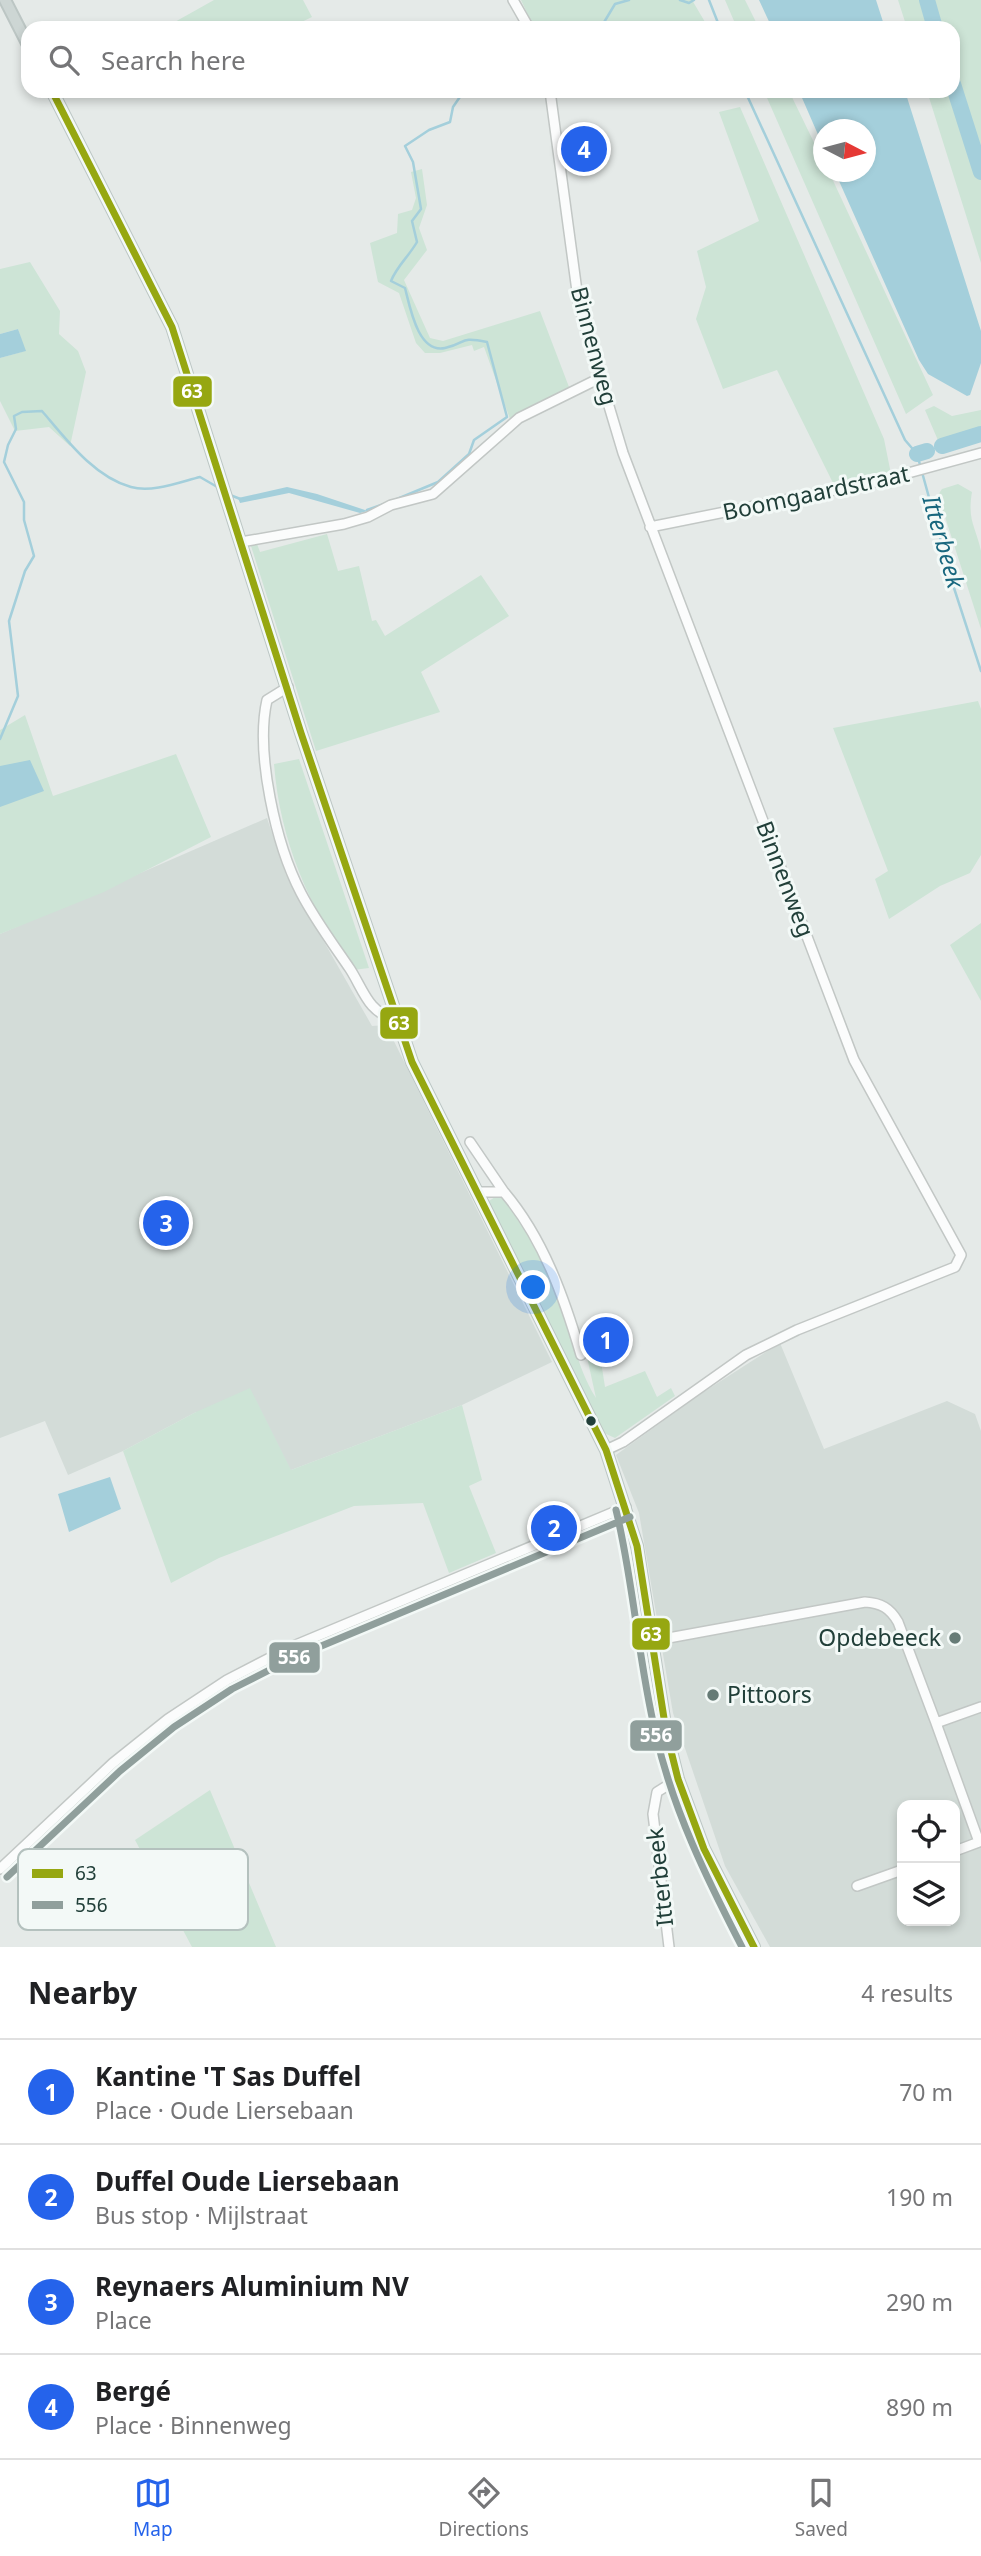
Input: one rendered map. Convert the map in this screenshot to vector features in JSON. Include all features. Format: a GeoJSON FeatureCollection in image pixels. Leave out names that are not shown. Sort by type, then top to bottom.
{"type":"FeatureCollection","features":[{"type":"Feature","properties":{"kind":"main road"},"geometry":{"type":"LineString","coordinates":[[5,0],[21,31]]}},
{"type":"Feature","properties":{"kind":"main road"},"geometry":{"type":"LineString","coordinates":[[56,98],[172,327],[394,1018],[412,1062],[606,1450],[626,1507],[639,1559],[666,1731],[678,1779],[704,1849],[754,1947]]}},
{"type":"Feature","properties":{"kind":"street"},"geometry":{"type":"LineString","coordinates":[[513,0],[525,21]]}},
{"type":"Feature","properties":{"kind":"street","name":"Binnenweg"},"geometry":{"type":"LineString","coordinates":[[552,98],[579,306],[650,527],[854,1060],[961,1255],[955,1267],[797,1329],[746,1355],[623,1442],[606,1450]]}},
{"type":"Feature","properties":{"kind":"street"},"geometry":{"type":"LineString","coordinates":[[241,542],[344,524],[368,517],[391,505],[433,494],[519,418],[600,378]]}},
{"type":"Feature","properties":{"kind":"street","name":"Boomgaardstraat"},"geometry":{"type":"LineString","coordinates":[[650,527],[880,481],[981,453]]}},
{"type":"Feature","properties":{"kind":"street"},"geometry":{"type":"LineString","coordinates":[[288,687],[267,701],[263,716],[271,800],[282,843],[300,891],[329,940],[375,1011],[394,1018]]}},
{"type":"Feature","properties":{"kind":"street"},"geometry":{"type":"LineString","coordinates":[[470,1142],[538,1241],[561,1294],[581,1354]]}},
{"type":"Feature","properties":{"kind":"street"},"geometry":{"type":"LineString","coordinates":[[476,1192],[504,1192]]}},
{"type":"Feature","properties":{"kind":"street"},"geometry":{"type":"LineString","coordinates":[[21,1849],[113,1763],[168,1719],[227,1680],[324,1632],[626,1507]]}},
{"type":"Feature","properties":{"kind":"street"},"geometry":{"type":"LineString","coordinates":[[652,1641],[875,1602],[893,1612],[980,1844],[960,1850]]}},
{"type":"Feature","properties":{"kind":"street"},"geometry":{"type":"LineString","coordinates":[[936,1723],[981,1707]]}},
{"type":"Feature","properties":{"kind":"street","name":"Itterbeek"},"geometry":{"type":"LineString","coordinates":[[668,1947],[653,1814],[657,1792],[678,1779]]}},
{"type":"Feature","properties":{"kind":"street"},"geometry":{"type":"LineString","coordinates":[[0,1869],[18,1852]]}},
{"type":"Feature","properties":{"kind":"street"},"geometry":{"type":"LineString","coordinates":[[857,1886],[897,1872]]}},
{"type":"Feature","properties":{"kind":"shaded area"},"geometry":{"type":"Polygon","coordinates":[[[267,818],[286,875],[372,1026],[386,1025],[552,1362],[462,1405],[291,1470],[196,1412],[123,1451],[68,1475],[45,1421],[0,1438],[0,934],[267,818]]]}},
{"type":"Feature","properties":{"kind":"shaded area"},"geometry":{"type":"Polygon","coordinates":[[[780,1343],[824,1449],[947,1401],[975,1414],[981,1431],[981,1947],[770,1947],[725,1866],[673,1713],[639,1513],[616,1455],[699,1395],[780,1343]]]}},
{"type":"Feature","properties":{"kind":"green space"},"geometry":{"type":"Polygon","coordinates":[[[214,0],[303,0],[312,17],[304,21],[176,21],[214,0]]]}},
{"type":"Feature","properties":{"kind":"green space"},"geometry":{"type":"Polygon","coordinates":[[[521,0],[692,0],[704,21],[531,21],[521,0]]]}},
{"type":"Feature","properties":{"kind":"green space"},"geometry":{"type":"Polygon","coordinates":[[[725,0],[745,0],[756,21],[734,21],[725,0]]]}},
{"type":"Feature","properties":{"kind":"green space"},"geometry":{"type":"Polygon","coordinates":[[[898,0],[981,0],[981,263],[929,98],[960,98],[960,21],[905,21],[898,0]]]}},
{"type":"Feature","properties":{"kind":"green space"},"geometry":{"type":"Polygon","coordinates":[[[767,98],[792,98],[813,140],[813,182],[834,182],[933,395],[906,414],[767,98]]]}},
{"type":"Feature","properties":{"kind":"green space"},"geometry":{"type":"Polygon","coordinates":[[[740,107],[884,439],[891,474],[834,485],[777,370],[723,389],[696,319],[706,287],[697,251],[759,221],[719,112],[740,107]]]}},
{"type":"Feature","properties":{"kind":"green space"},"geometry":{"type":"Polygon","coordinates":[[[422,169],[427,205],[419,228],[427,250],[404,280],[430,338],[443,341],[540,311],[569,387],[510,419],[484,347],[474,351],[472,345],[440,353],[425,353],[416,343],[399,293],[378,282],[370,243],[397,233],[398,214],[412,210],[416,198],[411,172],[422,169]]]}},
{"type":"Feature","properties":{"kind":"green space"},"geometry":{"type":"Polygon","coordinates":[[[30,262],[60,311],[59,334],[78,351],[86,372],[70,446],[49,427],[15,431],[0,401],[0,358],[25,351],[18,329],[0,334],[0,269],[30,262]]]}},
{"type":"Feature","properties":{"kind":"green space"},"geometry":{"type":"Polygon","coordinates":[[[934,406],[952,416],[981,410],[981,441],[943,452],[925,410],[934,406]]]}},
{"type":"Feature","properties":{"kind":"green space"},"geometry":{"type":"Polygon","coordinates":[[[958,484],[972,492],[971,517],[981,551],[981,629],[938,495],[942,489],[958,484]]]}},
{"type":"Feature","properties":{"kind":"green space"},"geometry":{"type":"Polygon","coordinates":[[[327,534],[338,571],[359,566],[372,621],[376,620],[385,636],[481,575],[509,616],[421,672],[440,712],[316,751],[251,546],[257,544],[260,552],[327,534]]]}},
{"type":"Feature","properties":{"kind":"green space"},"geometry":{"type":"Polygon","coordinates":[[[978,701],[981,709],[981,855],[970,873],[940,886],[889,919],[875,879],[888,871],[833,728],[978,701]]]}},
{"type":"Feature","properties":{"kind":"green space"},"geometry":{"type":"Polygon","coordinates":[[[25,715],[53,796],[176,754],[211,837],[104,892],[0,934],[0,730],[25,715]]]}},
{"type":"Feature","properties":{"kind":"green space"},"geometry":{"type":"Polygon","coordinates":[[[299,759],[369,968],[353,970],[337,946],[310,897],[290,846],[277,792],[274,764],[299,759]]]}},
{"type":"Feature","properties":{"kind":"green space"},"geometry":{"type":"Polygon","coordinates":[[[981,923],[981,1001],[950,945],[981,923]]]}},
{"type":"Feature","properties":{"kind":"green space"},"geometry":{"type":"Polygon","coordinates":[[[498,1195],[505,1198],[513,1209],[547,1269],[563,1308],[583,1373],[596,1398],[587,1357],[600,1355],[605,1387],[645,1371],[657,1397],[671,1388],[675,1396],[615,1438],[604,1433],[491,1208],[489,1201],[498,1195]]]}},
{"type":"Feature","properties":{"kind":"green space"},"geometry":{"type":"Polygon","coordinates":[[[250,1388],[291,1470],[462,1405],[482,1480],[469,1486],[496,1553],[449,1573],[423,1503],[354,1506],[219,1558],[171,1583],[123,1451],[196,1412],[250,1388]]]}},
{"type":"Feature","properties":{"kind":"green space"},"geometry":{"type":"Polygon","coordinates":[[[210,1790],[235,1849],[140,1849],[135,1840],[210,1790]]]}},
{"type":"Feature","properties":{"kind":"green space"},"geometry":{"type":"Polygon","coordinates":[[[248,1880],[276,1947],[192,1947],[183,1930],[248,1930],[248,1880]]]}},
{"type":"Feature","properties":{"kind":"water"},"geometry":{"type":"Polygon","coordinates":[[[759,0],[876,0],[883,21],[769,21],[759,0]]]}},
{"type":"Feature","properties":{"kind":"water"},"geometry":{"type":"Polygon","coordinates":[[[802,98],[907,98],[981,331],[981,363],[970,395],[967,396],[928,374],[919,360],[839,182],[876,182],[876,119],[813,119],[813,123],[802,98]]]}},
{"type":"Feature","properties":{"kind":"water"},"geometry":{"type":"Polygon","coordinates":[[[18,329],[26,351],[0,358],[0,334],[18,329]]]}},
{"type":"Feature","properties":{"kind":"water"},"geometry":{"type":"Polygon","coordinates":[[[287,487],[368,511],[360,513],[289,493],[240,503],[238,498],[287,487]]]}},
{"type":"Feature","properties":{"kind":"water"},"geometry":{"type":"Polygon","coordinates":[[[30,760],[44,791],[0,807],[0,766],[30,760]]]}},
{"type":"Feature","properties":{"kind":"water"},"geometry":{"type":"Polygon","coordinates":[[[110,1477],[121,1509],[69,1532],[58,1494],[110,1477]]]}},
{"type":"Feature","properties":{"kind":"waterway"},"geometry":{"type":"LineString","coordinates":[[605,21],[615,4],[629,0]]}},
{"type":"Feature","properties":{"kind":"waterway"},"geometry":{"type":"LineString","coordinates":[[680,0],[689,3],[694,0]]}},
{"type":"Feature","properties":{"kind":"waterway"},"geometry":{"type":"LineString","coordinates":[[709,0],[717,21]]}},
{"type":"Feature","properties":{"kind":"waterway"},"geometry":{"type":"LineString","coordinates":[[927,0],[933,21]]}},
{"type":"Feature","properties":{"kind":"waterway"},"geometry":{"type":"LineString","coordinates":[[397,499],[438,482],[469,454],[474,440],[507,417],[487,342],[467,340],[445,348],[428,344],[417,327],[405,288],[391,281],[417,242],[412,221],[421,209],[413,162],[405,146],[429,130],[450,122],[453,107],[459,98]]}},
{"type":"Feature","properties":{"kind":"waterway"},"geometry":{"type":"LineString","coordinates":[[748,98],[905,440],[917,454],[954,588],[981,671]]}},
{"type":"Feature","properties":{"kind":"waterway"},"geometry":{"type":"LineString","coordinates":[[957,98],[981,172]]}},
{"type":"Feature","properties":{"kind":"waterway"},"geometry":{"type":"LineString","coordinates":[[0,739],[18,696],[9,621],[25,571],[34,556],[24,520],[24,502],[4,462],[16,429],[14,416],[22,412],[42,411],[93,466],[131,487],[157,488],[200,477],[219,488]]}},
{"type":"Feature","properties":{"kind":"waterway"},"geometry":{"type":"LineString","coordinates":[[942,446],[981,434]]}},
{"type":"Feature","properties":{"kind":"waterway"},"geometry":{"type":"LineString","coordinates":[[917,454],[927,451]]}},
{"type":"Feature","properties":{"kind":"waterway"},"geometry":{"type":"LineString","coordinates":[[230,495],[243,500]]}},
{"type":"Feature","properties":{"kind":"waterway"},"geometry":{"type":"LineString","coordinates":[[367,510],[384,504]]}},
{"type":"Feature","properties":{"kind":"transit line","name":"63"},"geometry":{"type":"LineString","coordinates":[[56,98],[172,327],[301,733],[412,1062],[606,1450],[637,1546],[666,1731],[678,1779],[704,1849],[754,1947]]}},
{"type":"Feature","properties":{"kind":"transit line","name":"556"},"geometry":{"type":"LineString","coordinates":[[616,1510],[650,1707],[663,1763],[692,1844],[742,1947]]}},
{"type":"Feature","properties":{"kind":"transit line","name":"556"},"geometry":{"type":"LineString","coordinates":[[37,1849],[120,1771],[174,1727],[232,1689],[295,1657],[630,1517]]}},
{"type":"Feature","properties":{"kind":"transit line","name":"556"},"geometry":{"type":"LineString","coordinates":[[7,1877],[18,1867]]}},
{"type":"Feature","properties":{"kind":"place","name":"Bergé"},"geometry":{"type":"Point","coordinates":[584,149]}},
{"type":"Feature","properties":{"kind":"place","name":"Reynaers Aluminium NV"},"geometry":{"type":"Point","coordinates":[166,1223]}},
{"type":"Feature","properties":{"kind":"place","name":"Kantine 'T Sas Duffel"},"geometry":{"type":"Point","coordinates":[606,1340]}},
{"type":"Feature","properties":{"kind":"place","name":"Duffel Oude Liersebaan"},"geometry":{"type":"Point","coordinates":[554,1528]}},
{"type":"Feature","properties":{"kind":"place","name":"Opdebeeck"},"geometry":{"type":"Point","coordinates":[955,1638]}},
{"type":"Feature","properties":{"kind":"place","name":"Pittoors"},"geometry":{"type":"Point","coordinates":[713,1695]}}]}
